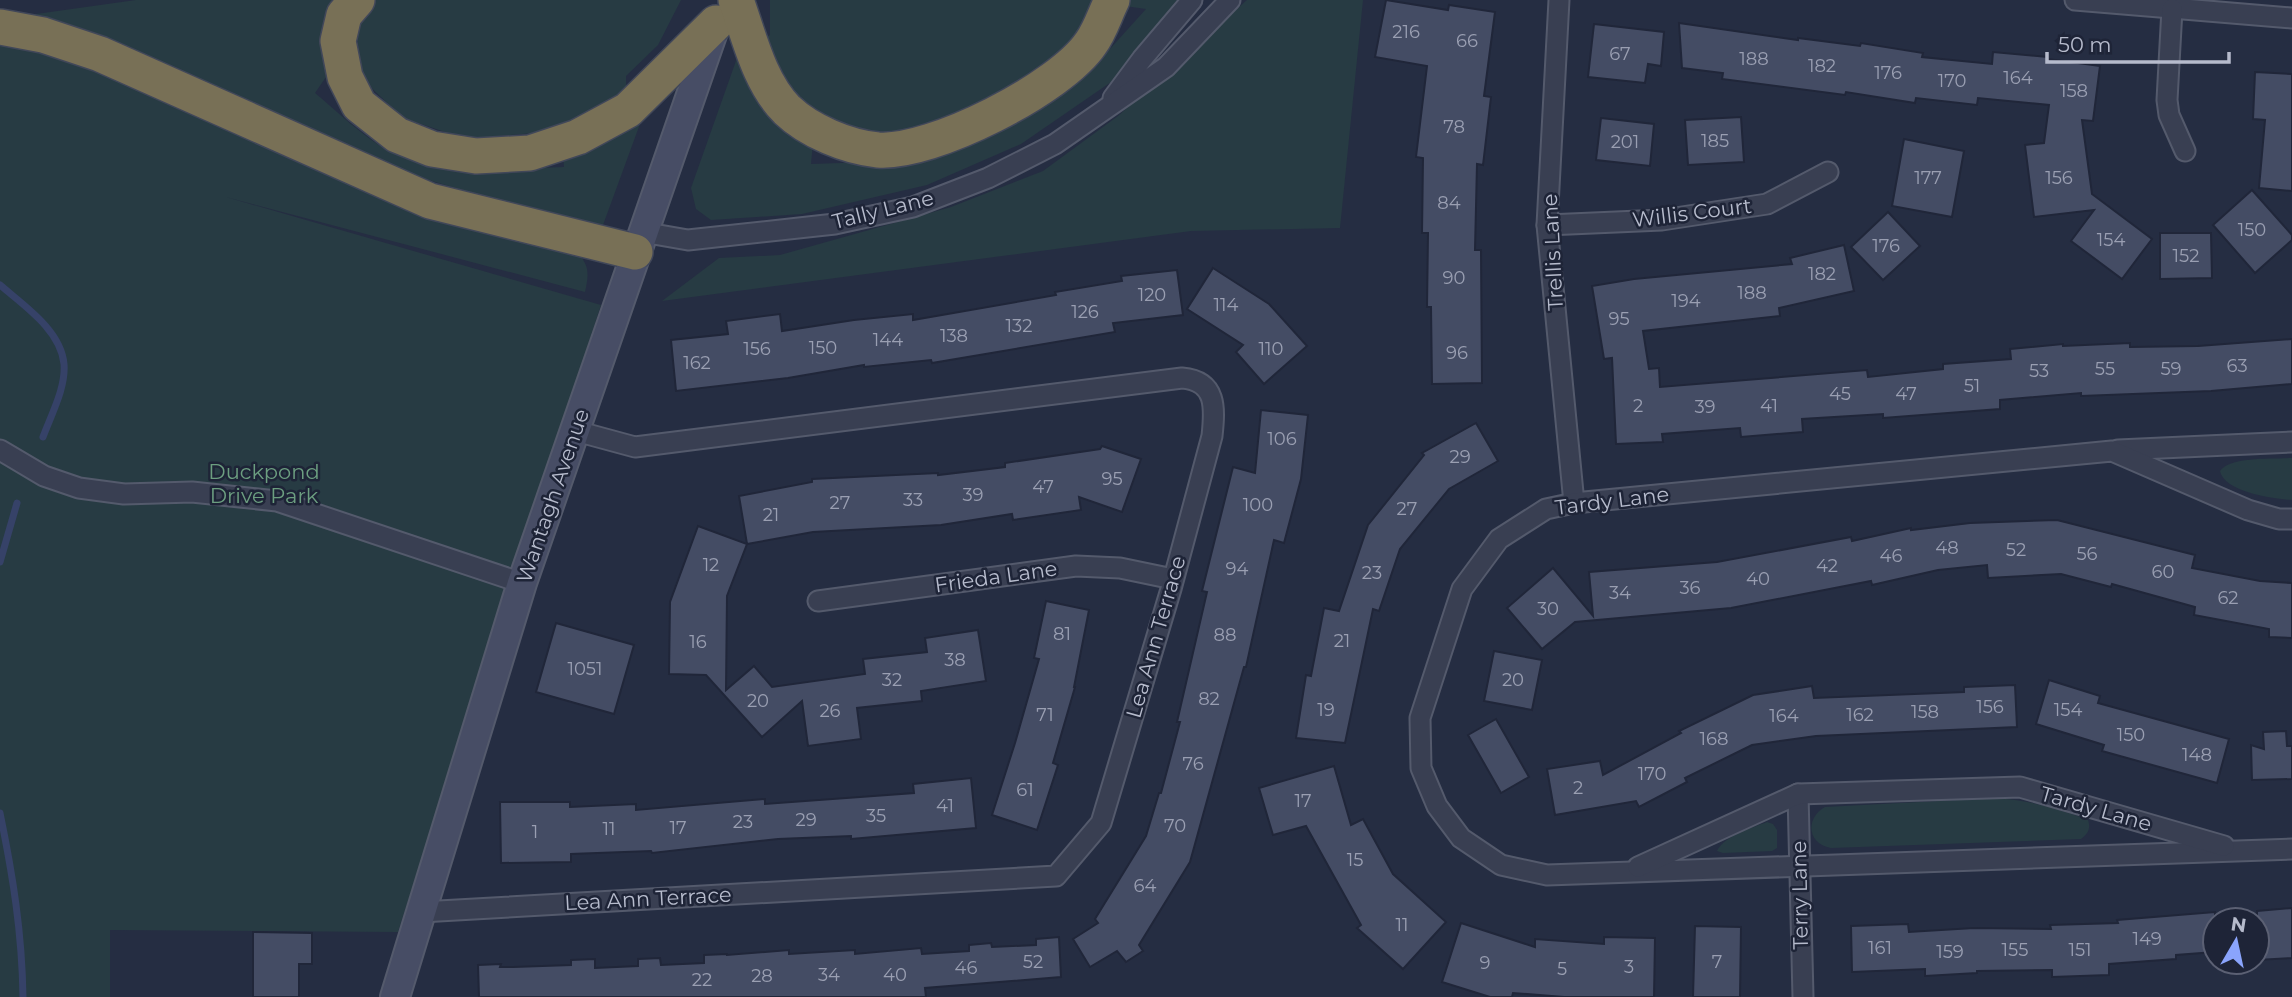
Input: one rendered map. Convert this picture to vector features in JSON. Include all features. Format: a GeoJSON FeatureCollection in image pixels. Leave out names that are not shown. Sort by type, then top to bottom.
{"type":"FeatureCollection","features":[{"type":"Feature","properties":{"kind":"highway"},"geometry":{"type":"LineString","coordinates":[[357,0],[344,15],[338,41],[345,78],[359,105],[397,135],[432,149],[476,156],[530,153],[578,137],[628,110],[725,8],[768,85],[787,110],[810,127],[831,139],[878,150],[914,145],[946,135],[1024,99],[1063,72],[1091,43],[1112,0]]}},
{"type":"Feature","properties":{"kind":"highway"},"geometry":{"type":"LineString","coordinates":[[0,27],[43,35],[100,54],[430,201],[639,242]]}},
{"type":"Feature","properties":{"kind":"main road","name":"Wantagh Avenue"},"geometry":{"type":"LineString","coordinates":[[395,997],[522,583],[639,242],[725,8]]}},
{"type":"Feature","properties":{"kind":"street","name":"Tally Lane"},"geometry":{"type":"LineString","coordinates":[[1104,110],[1142,59],[1192,0]]}},
{"type":"Feature","properties":{"kind":"street","name":"Tally Lane"},"geometry":{"type":"LineString","coordinates":[[639,242],[688,240],[835,224],[913,207],[988,178],[1055,144],[1166,67],[1230,0]]}},
{"type":"Feature","properties":{"kind":"street","name":"Trellis Lane"},"geometry":{"type":"LineString","coordinates":[[1559,0],[1547,225],[1574,503]]}},
{"type":"Feature","properties":{"kind":"street"},"geometry":{"type":"LineString","coordinates":[[2075,0],[2292,18]]}},
{"type":"Feature","properties":{"kind":"street"},"geometry":{"type":"LineString","coordinates":[[2172,9],[2167,100],[2169,116],[2185,151]]}},
{"type":"Feature","properties":{"kind":"street","name":"Willis Court"},"geometry":{"type":"LineString","coordinates":[[1547,225],[1662,220],[1766,204],[1828,172]]}},
{"type":"Feature","properties":{"kind":"street","name":"Lea Ann Terrace"},"geometry":{"type":"LineString","coordinates":[[421,912],[1056,876],[1101,823],[1173,579],[1214,420],[1211,396],[1206,387],[1197,380],[1182,379],[635,447],[576,431]]}},
{"type":"Feature","properties":{"kind":"street","name":"Tardy Lane"},"geometry":{"type":"LineString","coordinates":[[2292,442],[2112,451],[1574,503],[1546,509],[1499,539],[1462,589],[1420,718],[1422,768],[1437,806],[1461,838],[1501,865],[1547,875],[2292,849]]}},
{"type":"Feature","properties":{"kind":"street"},"geometry":{"type":"LineString","coordinates":[[0,450],[44,476],[79,488],[124,495],[192,492],[277,501],[522,583]]}},
{"type":"Feature","properties":{"kind":"street","name":"Tardy Lane"},"geometry":{"type":"LineString","coordinates":[[2112,451],[2248,510],[2279,519],[2292,519]]}},
{"type":"Feature","properties":{"kind":"street","name":"Frieda Lane"},"geometry":{"type":"LineString","coordinates":[[818,601],[1076,566],[1120,568],[1173,579]]}},
{"type":"Feature","properties":{"kind":"street","name":"Tardy Lane"},"geometry":{"type":"LineString","coordinates":[[1629,871],[1798,794],[2020,787],[2242,851]]}},
{"type":"Feature","properties":{"kind":"street","name":"Terry Lane"},"geometry":{"type":"LineString","coordinates":[[1798,794],[1803,997]]}},
{"type":"Feature","properties":{"kind":"green space"},"geometry":{"type":"Polygon","coordinates":[[[136,0],[337,0],[323,27],[322,46],[326,77],[315,93],[373,141],[417,162],[441,167],[491,170],[564,167],[563,155],[644,113],[603,225],[596,229],[418,177],[171,66],[29,15],[136,0]]]}},
{"type":"Feature","properties":{"kind":"green space"},"geometry":{"type":"Polygon","coordinates":[[[371,0],[681,0],[658,45],[626,76],[626,89],[597,110],[545,132],[466,139],[403,118],[362,79],[356,28],[371,0]]]}},
{"type":"Feature","properties":{"kind":"green space"},"geometry":{"type":"Polygon","coordinates":[[[770,0],[1098,0],[1073,50],[1004,94],[902,136],[858,133],[803,102],[778,74],[763,39],[770,35],[770,0]]]}},
{"type":"Feature","properties":{"kind":"green space"},"geometry":{"type":"Polygon","coordinates":[[[1126,0],[1177,0],[1114,80],[1021,144],[927,185],[802,214],[711,220],[696,209],[691,188],[737,58],[773,119],[813,142],[811,164],[902,161],[1003,126],[1090,71],[1146,9],[1125,6],[1126,0]]]}},
{"type":"Feature","properties":{"kind":"green space"},"geometry":{"type":"Polygon","coordinates":[[[1247,0],[1363,0],[1340,228],[1191,231],[662,301],[719,258],[780,255],[951,207],[1043,171],[1118,116],[1247,0]]]}},
{"type":"Feature","properties":{"kind":"green space","name":"Duckpond Drive Park"},"geometry":{"type":"Polygon","coordinates":[[[0,43],[94,63],[575,251],[586,265],[588,275],[585,292],[226,197],[601,305],[398,932],[110,930],[110,997],[0,997],[0,43]]]}},
{"type":"Feature","properties":{"kind":"green space"},"geometry":{"type":"Polygon","coordinates":[[[2292,458],[2292,500],[2262,496],[2240,489],[2230,484],[2220,471],[2225,466],[2242,461],[2292,458]]]}},
{"type":"Feature","properties":{"kind":"green space"},"geometry":{"type":"Polygon","coordinates":[[[1995,798],[2054,808],[2088,820],[2088,831],[2081,839],[1831,848],[1823,846],[1813,836],[1814,817],[1825,807],[1995,798]]]}},
{"type":"Feature","properties":{"kind":"green space"},"geometry":{"type":"Polygon","coordinates":[[[1767,822],[1773,824],[1777,830],[1777,848],[1772,851],[1717,851],[1732,837],[1767,822]]]}},
{"type":"Feature","properties":{"kind":"building"},"geometry":{"type":"Polygon","coordinates":[[[1386,0],[1448,10],[1449,5],[1495,12],[1484,96],[1491,97],[1483,165],[1477,164],[1475,250],[1481,250],[1482,383],[1432,384],[1431,307],[1427,307],[1428,233],[1422,233],[1423,158],[1416,157],[1427,66],[1375,57],[1386,0]]]}},
{"type":"Feature","properties":{"kind":"building"},"geometry":{"type":"Polygon","coordinates":[[[1679,23],[1798,40],[1860,46],[1861,43],[1923,53],[1922,57],[1992,64],[1993,52],[2048,57],[2100,66],[2093,121],[2082,120],[2092,194],[2152,239],[2122,279],[2071,241],[2094,210],[2034,217],[2025,145],[2044,143],[2049,105],[1978,98],[1977,105],[1916,98],[1915,103],[1846,92],[1845,95],[1722,79],[1723,73],[1682,68],[1679,23]]]}},
{"type":"Feature","properties":{"kind":"building"},"geometry":{"type":"Polygon","coordinates":[[[1594,24],[1664,32],[1661,66],[1648,64],[1645,83],[1588,77],[1594,24]]]}},
{"type":"Feature","properties":{"kind":"building"},"geometry":{"type":"Polygon","coordinates":[[[2255,72],[2292,74],[2292,191],[2259,188],[2265,120],[2253,119],[2255,72]]]}},
{"type":"Feature","properties":{"kind":"building"},"geometry":{"type":"Polygon","coordinates":[[[1741,117],[1744,162],[1688,165],[1685,120],[1741,117]]]}},
{"type":"Feature","properties":{"kind":"building"},"geometry":{"type":"Polygon","coordinates":[[[1601,118],[1654,124],[1650,166],[1596,160],[1601,118]]]}},
{"type":"Feature","properties":{"kind":"building"},"geometry":{"type":"Polygon","coordinates":[[[1904,139],[1964,151],[1952,217],[1892,206],[1904,139]]]}},
{"type":"Feature","properties":{"kind":"building"},"geometry":{"type":"Polygon","coordinates":[[[2252,190],[2292,235],[2292,240],[2255,273],[2213,225],[2252,190]]]}},
{"type":"Feature","properties":{"kind":"building"},"geometry":{"type":"Polygon","coordinates":[[[1888,212],[1920,246],[1883,280],[1851,247],[1888,212]]]}},
{"type":"Feature","properties":{"kind":"building"},"geometry":{"type":"Polygon","coordinates":[[[2160,233],[2211,233],[2212,278],[2160,279],[2160,233]]]}},
{"type":"Feature","properties":{"kind":"building"},"geometry":{"type":"Polygon","coordinates":[[[1844,245],[1854,291],[1779,308],[1780,316],[1643,331],[1649,369],[1659,368],[1660,387],[1867,370],[1868,377],[1943,369],[1943,364],[2011,359],[2010,349],[2063,344],[2198,346],[2292,339],[2292,384],[2211,391],[2081,396],[2081,393],[2000,400],[2000,409],[1883,418],[1883,414],[1802,419],[1803,432],[1741,437],[1740,428],[1662,434],[1663,442],[1616,444],[1612,358],[1604,359],[1592,286],[1634,279],[1792,264],[1790,258],[1844,245]]]}},
{"type":"Feature","properties":{"kind":"building"},"geometry":{"type":"Polygon","coordinates":[[[1213,268],[1269,304],[1307,346],[1264,384],[1236,352],[1243,345],[1187,309],[1213,268]]]}},
{"type":"Feature","properties":{"kind":"building"},"geometry":{"type":"Polygon","coordinates":[[[1177,270],[1183,315],[1113,323],[1115,332],[932,363],[931,360],[864,365],[788,378],[676,391],[671,340],[728,334],[726,321],[780,314],[782,331],[913,314],[913,320],[1056,295],[1055,292],[1122,281],[1121,276],[1177,270]]]}},
{"type":"Feature","properties":{"kind":"building"},"geometry":{"type":"Polygon","coordinates":[[[1261,410],[1308,415],[1301,479],[1284,543],[1274,540],[1246,667],[1190,862],[1139,945],[1143,951],[1126,962],[1117,951],[1090,967],[1073,939],[1098,923],[1095,919],[1146,836],[1180,722],[1177,722],[1207,592],[1202,591],[1233,467],[1255,473],[1261,410]]]}},
{"type":"Feature","properties":{"kind":"building"},"geometry":{"type":"Polygon","coordinates":[[[1476,423],[1498,461],[1449,489],[1400,549],[1379,611],[1373,609],[1345,743],[1296,738],[1306,675],[1311,676],[1324,608],[1339,611],[1368,525],[1424,455],[1422,453],[1476,423]]]}},
{"type":"Feature","properties":{"kind":"building"},"geometry":{"type":"Polygon","coordinates":[[[1102,446],[1141,459],[1122,512],[1079,497],[1081,510],[1013,520],[1012,514],[941,525],[813,532],[747,544],[739,496],[812,482],[812,479],[938,475],[1005,467],[1005,463],[1100,449],[1102,446]]]}},
{"type":"Feature","properties":{"kind":"building"},"geometry":{"type":"Polygon","coordinates":[[[2057,520],[2195,555],[2192,568],[2260,581],[2292,583],[2292,638],[2269,637],[2269,629],[2194,615],[2195,607],[2112,584],[2111,587],[2061,574],[1988,578],[1987,565],[1938,570],[1872,585],[1871,581],[1731,608],[1575,622],[1542,649],[1507,608],[1553,568],[1593,616],[1589,572],[1717,562],[1851,537],[1852,541],[1911,528],[2057,520]]]}},
{"type":"Feature","properties":{"kind":"building"},"geometry":{"type":"Polygon","coordinates":[[[698,526],[747,544],[727,596],[726,690],[754,666],[772,687],[865,674],[863,659],[927,652],[925,638],[978,630],[986,681],[921,691],[922,701],[857,708],[861,739],[808,746],[802,701],[762,737],[706,675],[669,674],[670,602],[698,526]]]}},
{"type":"Feature","properties":{"kind":"building"},"geometry":{"type":"Polygon","coordinates":[[[1046,601],[1089,610],[1075,687],[1053,763],[1058,765],[1037,830],[992,815],[1039,659],[1034,658],[1046,601]]]}},
{"type":"Feature","properties":{"kind":"building"},"geometry":{"type":"Polygon","coordinates":[[[556,623],[634,645],[614,714],[536,692],[556,623]]]}},
{"type":"Feature","properties":{"kind":"building"},"geometry":{"type":"Polygon","coordinates":[[[1494,651],[1542,660],[1532,710],[1484,701],[1494,651]]]}},
{"type":"Feature","properties":{"kind":"building"},"geometry":{"type":"Polygon","coordinates":[[[2049,680],[2100,696],[2098,703],[2229,739],[2217,783],[2102,751],[2104,745],[2036,724],[2049,680]]]}},
{"type":"Feature","properties":{"kind":"building"},"geometry":{"type":"Polygon","coordinates":[[[2015,685],[2017,727],[1816,736],[1752,745],[1685,778],[1687,782],[1639,807],[1636,801],[1555,815],[1547,769],[1600,761],[1603,775],[1681,733],[1679,731],[1753,695],[1812,686],[1814,698],[1964,692],[1964,687],[2015,685]]]}},
{"type":"Feature","properties":{"kind":"building"},"geometry":{"type":"Polygon","coordinates":[[[1496,719],[1529,777],[1501,793],[1468,735],[1496,719]]]}},
{"type":"Feature","properties":{"kind":"building"},"geometry":{"type":"Polygon","coordinates":[[[2286,731],[2287,746],[2292,746],[2292,779],[2252,780],[2251,745],[2264,749],[2263,732],[2286,731]]]}},
{"type":"Feature","properties":{"kind":"building"},"geometry":{"type":"Polygon","coordinates":[[[1334,766],[1351,825],[1363,819],[1393,874],[1446,922],[1403,969],[1357,928],[1361,925],[1306,826],[1273,835],[1259,788],[1334,766]]]}},
{"type":"Feature","properties":{"kind":"building"},"geometry":{"type":"Polygon","coordinates":[[[971,778],[976,828],[851,839],[851,836],[778,839],[652,853],[571,854],[571,862],[501,863],[500,802],[570,802],[570,807],[636,804],[636,810],[765,799],[765,804],[914,793],[913,784],[971,778]]]}},
{"type":"Feature","properties":{"kind":"building"},"geometry":{"type":"Polygon","coordinates":[[[2292,908],[2292,958],[2271,959],[2271,910],[2292,908]]]}},
{"type":"Feature","properties":{"kind":"building"},"geometry":{"type":"Polygon","coordinates":[[[2201,913],[2201,953],[2176,955],[2176,959],[2109,964],[2109,975],[2052,977],[2052,970],[1977,971],[1925,976],[1925,969],[1852,972],[1851,926],[1908,924],[1909,932],[1974,928],[2051,929],[2050,925],[2118,923],[2117,920],[2201,913]]]}},
{"type":"Feature","properties":{"kind":"building"},"geometry":{"type":"Polygon","coordinates":[[[1461,923],[1535,947],[1535,939],[1604,944],[1604,937],[1655,938],[1654,997],[1564,997],[1513,993],[1512,997],[1490,997],[1442,982],[1461,923]]]}},
{"type":"Feature","properties":{"kind":"building"},"geometry":{"type":"Polygon","coordinates":[[[1695,926],[1741,927],[1740,997],[1693,997],[1695,926]]]}},
{"type":"Feature","properties":{"kind":"building"},"geometry":{"type":"Polygon","coordinates":[[[253,932],[312,933],[312,964],[299,964],[299,997],[253,997],[253,932]]]}},
{"type":"Feature","properties":{"kind":"building"},"geometry":{"type":"Polygon","coordinates":[[[1059,937],[1061,977],[925,988],[926,997],[479,997],[478,965],[571,965],[571,960],[595,959],[595,968],[638,966],[638,959],[660,958],[661,965],[704,963],[704,955],[789,950],[789,954],[855,950],[855,954],[921,948],[922,954],[969,951],[969,945],[991,943],[992,947],[1036,945],[1036,939],[1059,937]]]}},
{"type":"Feature","properties":{"kind":"waterway"},"geometry":{"type":"LineString","coordinates":[[0,285],[40,319],[56,340],[61,352],[64,364],[63,382],[43,437]]}},
{"type":"Feature","properties":{"kind":"waterway"},"geometry":{"type":"LineString","coordinates":[[0,562],[17,503]]}},
{"type":"Feature","properties":{"kind":"waterway"},"geometry":{"type":"LineString","coordinates":[[0,813],[16,905],[23,997]]}}]}
